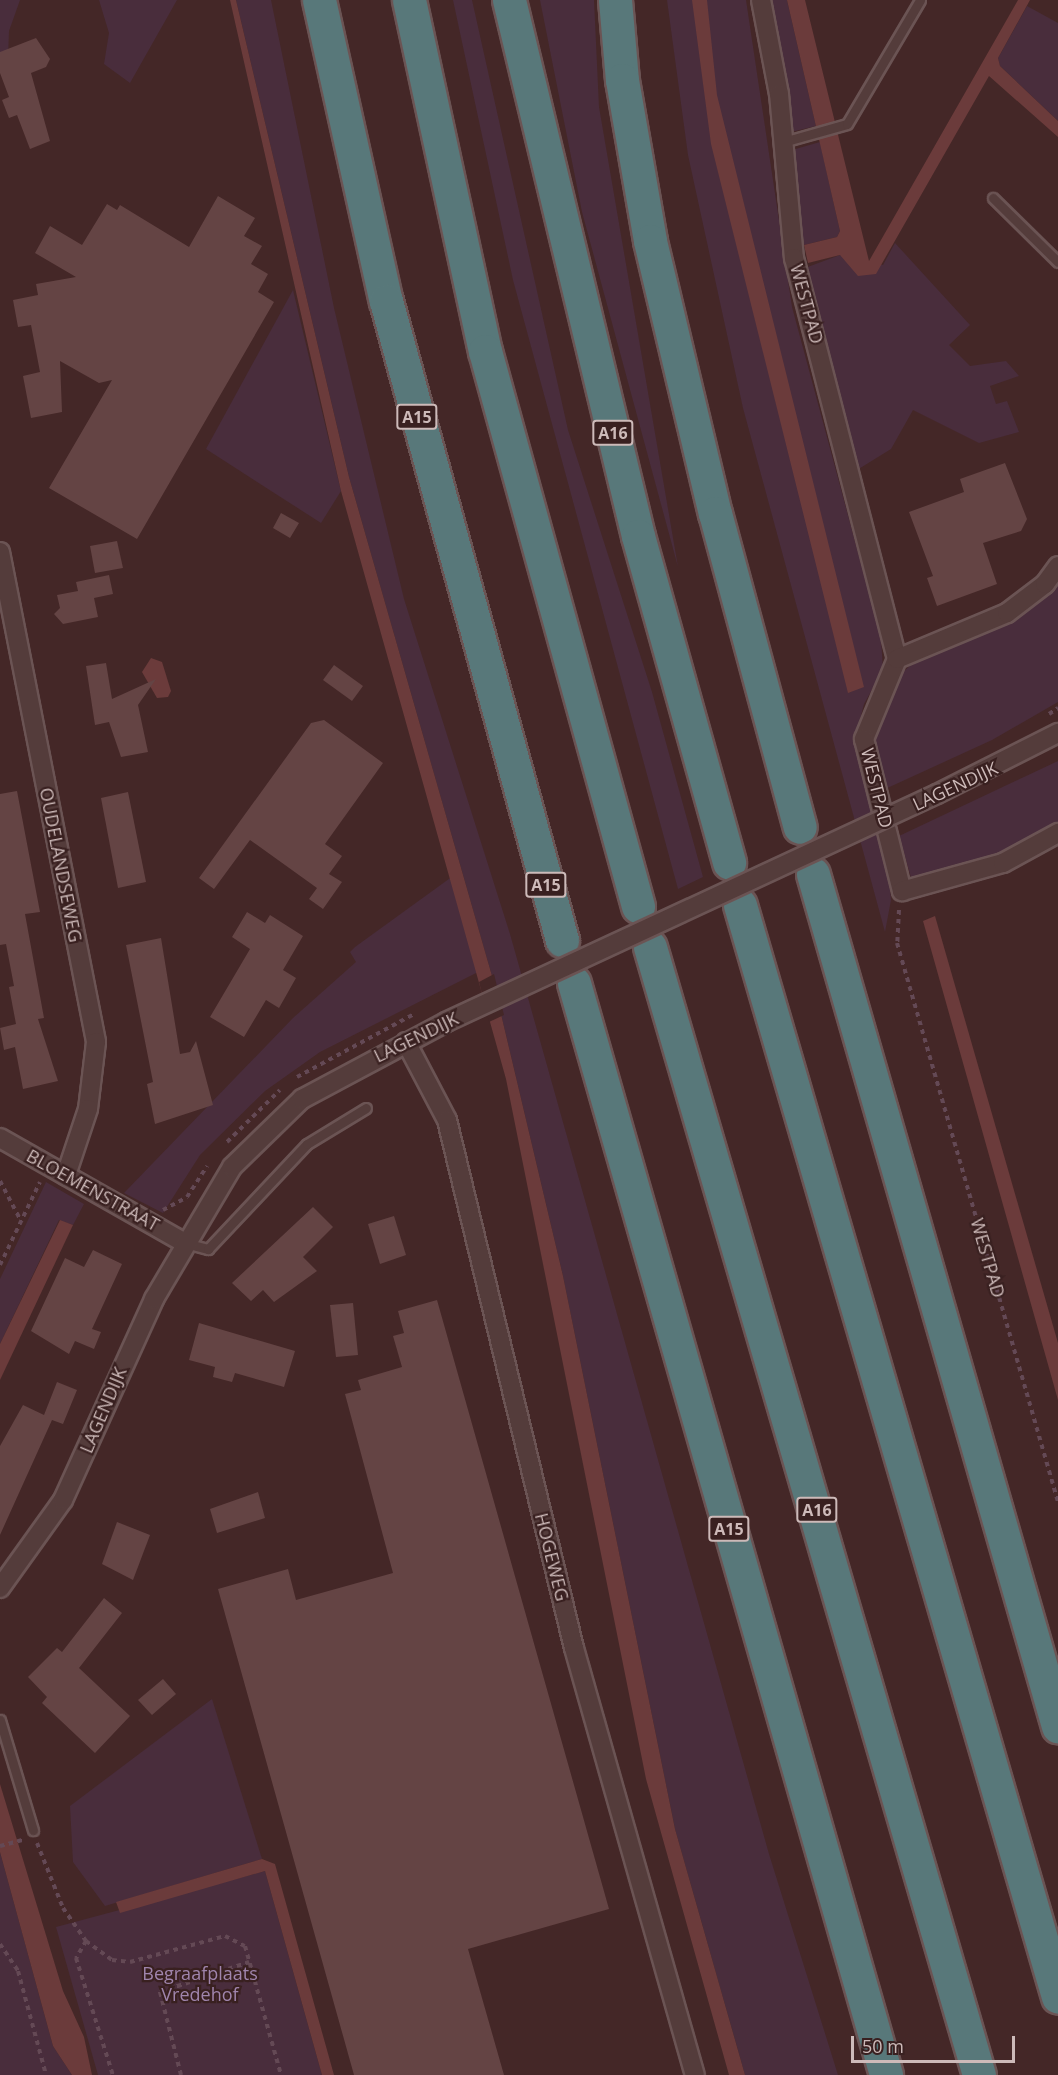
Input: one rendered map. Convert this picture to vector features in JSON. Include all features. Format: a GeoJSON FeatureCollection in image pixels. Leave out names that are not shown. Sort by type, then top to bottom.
{"type":"FeatureCollection","features":[{"type":"Feature","properties":{"kind":"highway","name":"A15"},"geometry":{"type":"LineString","coordinates":[[319,0],[386,301],[562,940]]}},
{"type":"Feature","properties":{"kind":"highway"},"geometry":{"type":"LineString","coordinates":[[409,0],[485,351],[638,906]]}},
{"type":"Feature","properties":{"kind":"highway","name":"A16"},"geometry":{"type":"LineString","coordinates":[[509,0],[638,536],[729,863]]}},
{"type":"Feature","properties":{"kind":"highway"},"geometry":{"type":"LineString","coordinates":[[615,0],[621,80],[650,241],[715,513],[800,827]]}},
{"type":"Feature","properties":{"kind":"highway"},"geometry":{"type":"LineString","coordinates":[[813,874],[1058,1726]]}},
{"type":"Feature","properties":{"kind":"highway"},"geometry":{"type":"LineString","coordinates":[[740,905],[1058,1997]]}},
{"type":"Feature","properties":{"kind":"highway","name":"A16"},"geometry":{"type":"LineString","coordinates":[[650,947],[980,2075]]}},
{"type":"Feature","properties":{"kind":"highway","name":"A15"},"geometry":{"type":"LineString","coordinates":[[574,983],[886,2075]]}},
{"type":"Feature","properties":{"kind":"street","name":"WESTPAD"},"geometry":{"type":"LineString","coordinates":[[761,0],[783,142],[794,258],[897,659],[864,739],[902,891]]}},
{"type":"Feature","properties":{"kind":"street","name":"OUDELANDSEWEG"},"geometry":{"type":"LineString","coordinates":[[0,552],[96,1042],[88,1109],[66,1175]]}},
{"type":"Feature","properties":{"kind":"street"},"geometry":{"type":"LineString","coordinates":[[897,659],[1007,613],[1046,584],[1058,566]]}},
{"type":"Feature","properties":{"kind":"street","name":"LAGENDIJK"},"geometry":{"type":"LineString","coordinates":[[0,1588],[63,1500],[123,1363],[185,1243],[232,1167],[259,1137],[302,1099],[446,1022],[937,795],[1058,733]]}},
{"type":"Feature","properties":{"kind":"street"},"geometry":{"type":"LineString","coordinates":[[902,891],[978,872],[1058,833]]}},
{"type":"Feature","properties":{"kind":"street","name":"HOGEWEG"},"geometry":{"type":"LineString","coordinates":[[406,1042],[447,1120],[574,1648],[695,2075]]}},
{"type":"Feature","properties":{"kind":"street","name":"BLOEMENSTRAAT"},"geometry":{"type":"LineString","coordinates":[[0,1138],[185,1243]]}},
{"type":"Feature","properties":{"kind":"lane"},"geometry":{"type":"LineString","coordinates":[[783,142],[842,127],[920,0]]}},
{"type":"Feature","properties":{"kind":"lane"},"geometry":{"type":"LineString","coordinates":[[993,198],[1058,262]]}},
{"type":"Feature","properties":{"kind":"lane"},"geometry":{"type":"LineString","coordinates":[[185,1243],[208,1249],[307,1144],[366,1108]]}},
{"type":"Feature","properties":{"kind":"lane"},"geometry":{"type":"LineString","coordinates":[[0,1720],[33,1830]]}},
{"type":"Feature","properties":{"kind":"path","name":"WESTPAD"},"geometry":{"type":"LineString","coordinates":[[902,891],[897,943],[1058,1502]]}},
{"type":"Feature","properties":{"kind":"path"},"geometry":{"type":"LineString","coordinates":[[0,1265],[48,1165]]}},
{"type":"Feature","properties":{"kind":"path"},"geometry":{"type":"LineString","coordinates":[[0,1181],[21,1221]]}},
{"type":"Feature","properties":{"kind":"path"},"geometry":{"type":"LineString","coordinates":[[33,1830],[52,1888],[86,1941],[112,1960],[130,1962],[225,1936],[245,1946],[281,2075]]}},
{"type":"Feature","properties":{"kind":"path"},"geometry":{"type":"LineString","coordinates":[[0,1846],[25,1839]]}},
{"type":"Feature","properties":{"kind":"path"},"geometry":{"type":"LineString","coordinates":[[86,1941],[76,1958],[113,2075]]}},
{"type":"Feature","properties":{"kind":"path"},"geometry":{"type":"LineString","coordinates":[[0,1944],[18,1971],[46,2075]]}},
{"type":"Feature","properties":{"kind":"path"},"geometry":{"type":"LineString","coordinates":[[181,2075],[160,1992],[249,1962]]}},
{"type":"Feature","properties":{"kind":"green space"},"geometry":{"type":"Polygon","coordinates":[[[0,0],[20,0],[9,31],[8,58],[0,62],[0,0]]]}},
{"type":"Feature","properties":{"kind":"green space"},"geometry":{"type":"Polygon","coordinates":[[[99,0],[177,0],[130,83],[104,64],[109,33],[99,0]]]}},
{"type":"Feature","properties":{"kind":"green space"},"geometry":{"type":"Polygon","coordinates":[[[236,0],[271,0],[334,308],[404,599],[510,934],[769,1854],[838,2075],[745,2075],[675,1829],[563,1276],[492,976],[349,477],[236,0]]]}},
{"type":"Feature","properties":{"kind":"green space"},"geometry":{"type":"Polygon","coordinates":[[[453,0],[472,0],[568,430],[652,692],[703,877],[678,889],[513,280],[453,0]]]}},
{"type":"Feature","properties":{"kind":"green space"},"geometry":{"type":"Polygon","coordinates":[[[540,0],[594,0],[599,107],[678,567],[582,212],[540,0]]]}},
{"type":"Feature","properties":{"kind":"green space"},"geometry":{"type":"Polygon","coordinates":[[[667,0],[746,0],[792,307],[881,638],[883,670],[864,704],[857,731],[888,867],[891,900],[885,932],[743,408],[688,155],[667,0]]]}},
{"type":"Feature","properties":{"kind":"green space"},"geometry":{"type":"Polygon","coordinates":[[[763,0],[787,0],[816,126],[791,132],[763,0]]]}},
{"type":"Feature","properties":{"kind":"green space"},"geometry":{"type":"Polygon","coordinates":[[[1027,6],[1058,23],[1058,121],[1000,66],[998,58],[1027,6]]]}},
{"type":"Feature","properties":{"kind":"green space"},"geometry":{"type":"Polygon","coordinates":[[[820,142],[840,231],[837,237],[804,245],[792,150],[820,142]]]}},
{"type":"Feature","properties":{"kind":"green space"},"geometry":{"type":"Polygon","coordinates":[[[895,243],[970,325],[949,345],[970,366],[1006,361],[1019,376],[990,386],[996,404],[1007,401],[1019,432],[979,443],[913,410],[891,449],[857,470],[805,268],[840,255],[883,265],[895,243]]]}},
{"type":"Feature","properties":{"kind":"green space"},"geometry":{"type":"Polygon","coordinates":[[[293,290],[341,491],[321,523],[206,449],[293,290]]]}},
{"type":"Feature","properties":{"kind":"green space"},"geometry":{"type":"Polygon","coordinates":[[[1058,574],[1058,702],[992,740],[883,790],[873,736],[898,677],[919,657],[1058,574]]]}},
{"type":"Feature","properties":{"kind":"green space"},"geometry":{"type":"Polygon","coordinates":[[[1058,761],[1058,823],[983,863],[912,881],[899,836],[1058,761]]]}},
{"type":"Feature","properties":{"kind":"green space"},"geometry":{"type":"Polygon","coordinates":[[[453,876],[480,971],[320,1052],[265,1091],[200,1155],[163,1213],[124,1193],[293,1018],[356,962],[350,952],[355,947],[453,876]]]}},
{"type":"Feature","properties":{"kind":"green space"},"geometry":{"type":"Polygon","coordinates":[[[46,1182],[84,1204],[73,1225],[59,1220],[0,1344],[0,1279],[46,1182]]]}},
{"type":"Feature","properties":{"kind":"green space"},"geometry":{"type":"Polygon","coordinates":[[[212,1699],[262,1859],[105,1906],[73,1862],[70,1806],[212,1699]]]}},
{"type":"Feature","properties":{"kind":"green space"},"geometry":{"type":"Polygon","coordinates":[[[0,1852],[53,2046],[72,2075],[0,2075],[0,1852]]]}},
{"type":"Feature","properties":{"kind":"green space","name":"Begraafplaats Vredehof"},"geometry":{"type":"Polygon","coordinates":[[[265,1871],[322,2075],[98,2075],[56,1927],[265,1871]]]}},
{"type":"Feature","properties":{"kind":"shaded area"},"geometry":{"type":"Polygon","coordinates":[[[230,0],[236,0],[349,477],[492,976],[563,1276],[675,1829],[745,2075],[729,2075],[646,1779],[506,1079],[341,491],[230,0]]]}},
{"type":"Feature","properties":{"kind":"shaded area"},"geometry":{"type":"Polygon","coordinates":[[[692,0],[707,0],[717,95],[864,687],[848,693],[711,144],[692,0]]]}},
{"type":"Feature","properties":{"kind":"shaded area"},"geometry":{"type":"Polygon","coordinates":[[[787,0],[805,0],[869,261],[1018,0],[1030,0],[998,58],[1000,66],[1058,121],[1058,137],[989,76],[876,274],[858,276],[840,255],[808,263],[804,245],[837,237],[840,231],[787,0]]]}},
{"type":"Feature","properties":{"kind":"shaded area"},"geometry":{"type":"Polygon","coordinates":[[[151,658],[162,662],[171,691],[168,697],[157,698],[142,672],[151,658]]]}},
{"type":"Feature","properties":{"kind":"shaded area"},"geometry":{"type":"Polygon","coordinates":[[[935,916],[1058,1343],[1058,1400],[923,921],[935,916]]]}},
{"type":"Feature","properties":{"kind":"shaded area"},"geometry":{"type":"Polygon","coordinates":[[[60,1220],[73,1225],[0,1380],[0,1344],[60,1220]]]}},
{"type":"Feature","properties":{"kind":"shaded area"},"geometry":{"type":"Polygon","coordinates":[[[0,1784],[63,1991],[84,2037],[92,2075],[72,2075],[53,2046],[0,1852],[0,1784]]]}},
{"type":"Feature","properties":{"kind":"shaded area"},"geometry":{"type":"Polygon","coordinates":[[[262,1859],[275,1864],[334,2075],[322,2075],[265,1871],[120,1913],[116,1902],[262,1859]]]}},
{"type":"Feature","properties":{"kind":"pier"},"geometry":{"type":"Polygon","coordinates":[[[494,974],[504,1015],[489,1022],[479,982],[494,974]]]}},
{"type":"Feature","properties":{"kind":"building"},"geometry":{"type":"Polygon","coordinates":[[[36,38],[50,59],[46,67],[31,73],[50,141],[30,149],[17,115],[9,118],[2,100],[9,97],[0,73],[0,52],[36,38]]]}},
{"type":"Feature","properties":{"kind":"building"},"geometry":{"type":"Polygon","coordinates":[[[218,196],[255,218],[244,236],[262,246],[251,264],[268,274],[258,292],[274,302],[137,539],[49,488],[112,380],[99,383],[60,361],[62,412],[31,418],[23,376],[40,372],[31,325],[18,327],[13,300],[38,295],[36,284],[76,277],[35,253],[50,226],[82,245],[107,204],[117,210],[120,205],[189,247],[218,196]]]}},
{"type":"Feature","properties":{"kind":"building"},"geometry":{"type":"Polygon","coordinates":[[[1005,463],[1027,519],[1021,531],[983,543],[997,584],[937,606],[927,578],[933,576],[909,512],[964,492],[960,479],[1005,463]]]}},
{"type":"Feature","properties":{"kind":"building"},"geometry":{"type":"Polygon","coordinates":[[[281,513],[299,523],[290,538],[273,528],[281,513]]]}},
{"type":"Feature","properties":{"kind":"building"},"geometry":{"type":"Polygon","coordinates":[[[117,541],[123,568],[95,573],[90,546],[117,541]]]}},
{"type":"Feature","properties":{"kind":"building"},"geometry":{"type":"Polygon","coordinates":[[[109,575],[113,594],[94,598],[98,617],[63,624],[54,614],[60,608],[57,595],[78,591],[76,582],[109,575]]]}},
{"type":"Feature","properties":{"kind":"building"},"geometry":{"type":"Polygon","coordinates":[[[106,663],[112,699],[156,679],[138,705],[148,752],[121,757],[109,722],[95,725],[86,666],[106,663]]]}},
{"type":"Feature","properties":{"kind":"building"},"geometry":{"type":"Polygon","coordinates":[[[334,665],[363,686],[352,701],[323,680],[334,665]]]}},
{"type":"Feature","properties":{"kind":"building"},"geometry":{"type":"Polygon","coordinates":[[[324,720],[383,763],[325,844],[342,856],[329,874],[342,882],[323,909],[309,899],[317,888],[250,840],[214,889],[199,878],[311,723],[324,720]]]}},
{"type":"Feature","properties":{"kind":"building"},"geometry":{"type":"Polygon","coordinates":[[[17,791],[40,912],[25,914],[44,1018],[38,1019],[58,1081],[23,1089],[15,1047],[4,1050],[0,1028],[16,1024],[9,987],[14,986],[6,944],[0,945],[0,794],[17,791]]]}},
{"type":"Feature","properties":{"kind":"building"},"geometry":{"type":"Polygon","coordinates":[[[128,792],[146,882],[118,888],[101,798],[128,792]]]}},
{"type":"Feature","properties":{"kind":"building"},"geometry":{"type":"Polygon","coordinates":[[[247,912],[265,923],[270,915],[303,936],[283,970],[296,978],[279,1008],[266,1000],[244,1037],[210,1017],[250,949],[232,937],[247,912]]]}},
{"type":"Feature","properties":{"kind":"building"},"geometry":{"type":"Polygon","coordinates":[[[161,938],[180,1054],[190,1052],[196,1041],[213,1105],[155,1124],[147,1084],[153,1082],[126,945],[161,938]]]}},
{"type":"Feature","properties":{"kind":"building"},"geometry":{"type":"Polygon","coordinates":[[[313,1207],[333,1227],[303,1257],[317,1271],[274,1302],[263,1290],[251,1301],[232,1283],[313,1207]]]}},
{"type":"Feature","properties":{"kind":"building"},"geometry":{"type":"Polygon","coordinates":[[[394,1216],[406,1255],[380,1264],[368,1224],[394,1216]]]}},
{"type":"Feature","properties":{"kind":"building"},"geometry":{"type":"Polygon","coordinates":[[[93,1250],[122,1264],[92,1329],[101,1332],[94,1349],[75,1341],[69,1354],[31,1331],[65,1258],[84,1267],[93,1250]]]}},
{"type":"Feature","properties":{"kind":"building"},"geometry":{"type":"Polygon","coordinates":[[[437,1300],[609,1909],[468,1949],[504,2075],[354,2075],[218,1589],[288,1569],[296,1600],[393,1573],[345,1394],[361,1390],[358,1380],[402,1367],[393,1336],[404,1333],[398,1311],[437,1300]]]}},
{"type":"Feature","properties":{"kind":"building"},"geometry":{"type":"Polygon","coordinates":[[[353,1303],[358,1355],[336,1357],[330,1305],[353,1303]]]}},
{"type":"Feature","properties":{"kind":"building"},"geometry":{"type":"Polygon","coordinates":[[[199,1323],[295,1351],[284,1387],[235,1373],[232,1382],[213,1377],[215,1367],[189,1360],[199,1323]]]}},
{"type":"Feature","properties":{"kind":"building"},"geometry":{"type":"Polygon","coordinates":[[[57,1382],[77,1390],[63,1424],[52,1420],[0,1535],[0,1446],[23,1405],[44,1415],[57,1382]]]}},
{"type":"Feature","properties":{"kind":"building"},"geometry":{"type":"Polygon","coordinates":[[[258,1492],[265,1518],[217,1533],[210,1509],[258,1492]]]}},
{"type":"Feature","properties":{"kind":"building"},"geometry":{"type":"Polygon","coordinates":[[[117,1522],[150,1535],[133,1580],[102,1564],[117,1522]]]}},
{"type":"Feature","properties":{"kind":"building"},"geometry":{"type":"Polygon","coordinates":[[[104,1598],[122,1613],[79,1668],[130,1716],[95,1753],[42,1703],[47,1697],[28,1677],[57,1648],[62,1652],[104,1598]]]}},
{"type":"Feature","properties":{"kind":"building"},"geometry":{"type":"Polygon","coordinates":[[[163,1679],[176,1694],[152,1715],[138,1700],[163,1679]]]}}]}
